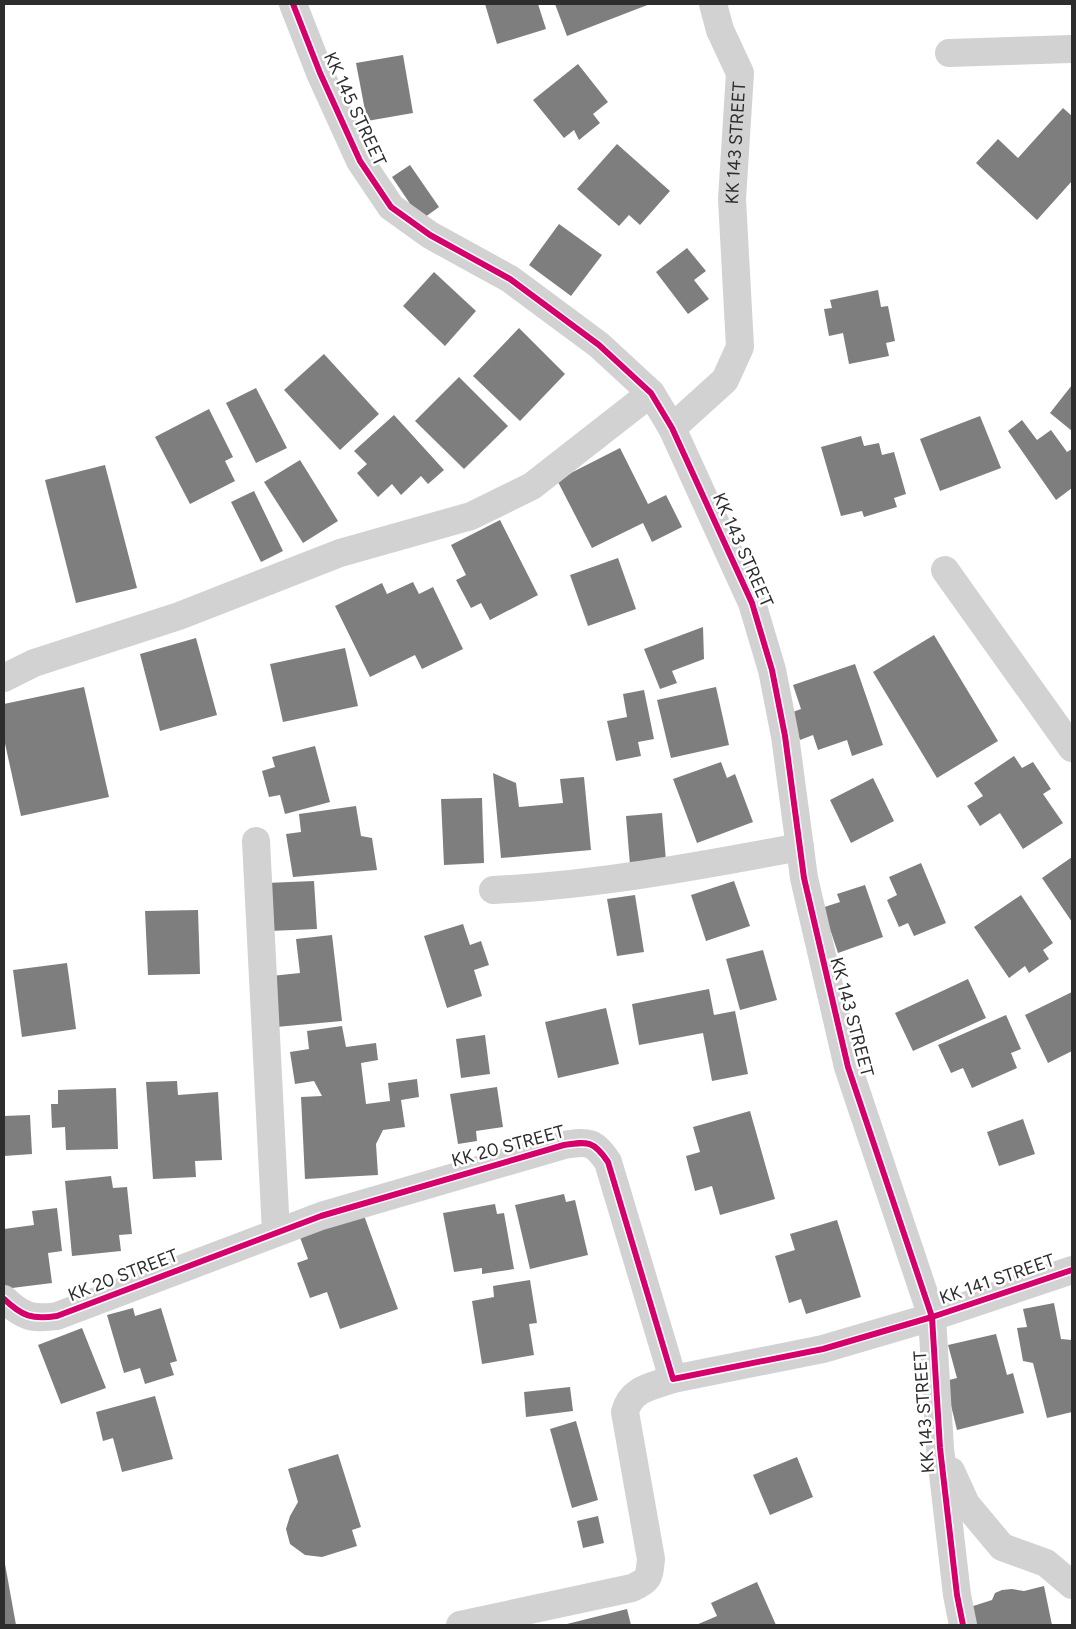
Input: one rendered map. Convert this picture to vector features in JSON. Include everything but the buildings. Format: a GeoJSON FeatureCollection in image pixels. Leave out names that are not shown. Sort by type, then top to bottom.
{"type":"FeatureCollection","features":[{"type":"Feature","properties":{"kind":"street","name":"KK 145 STREET"},"geometry":{"type":"LineString","coordinates":[[293,4],[320,73],[360,161],[391,207],[430,235],[510,280],[599,345],[651,392],[672,428]]}},
{"type":"Feature","properties":{"kind":"street","name":"KK 143 STREET"},"geometry":{"type":"LineString","coordinates":[[713,4],[720,30],[740,73],[732,199],[740,347],[725,380],[672,428],[752,604],[772,670],[785,736],[800,847],[818,943],[848,1067],[932,1317],[940,1448],[957,1595],[963,1625]]}},
{"type":"Feature","properties":{"kind":"street"},"geometry":{"type":"LineString","coordinates":[[949,53],[1072,49]]}},
{"type":"Feature","properties":{"kind":"street"},"geometry":{"type":"LineString","coordinates":[[4,678],[34,663],[180,616],[340,553],[471,516],[532,486],[651,392]]}},
{"type":"Feature","properties":{"kind":"street"},"geometry":{"type":"LineString","coordinates":[[945,570],[1072,748]]}},
{"type":"Feature","properties":{"kind":"street"},"geometry":{"type":"LineString","coordinates":[[256,841],[276,1232]]}},
{"type":"Feature","properties":{"kind":"street"},"geometry":{"type":"LineString","coordinates":[[493,890],[600,880],[688,868],[800,847]]}},
{"type":"Feature","properties":{"kind":"street","name":"KK 20 STREET"},"geometry":{"type":"LineString","coordinates":[[4,1299],[16,1311],[37,1319],[57,1316],[276,1232],[416,1188],[564,1145],[584,1142],[598,1147],[608,1162],[673,1379]]}},
{"type":"Feature","properties":{"kind":"street","name":"KK 141 STREET"},"geometry":{"type":"LineString","coordinates":[[932,1317],[1072,1270]]}},
{"type":"Feature","properties":{"kind":"street"},"geometry":{"type":"LineString","coordinates":[[460,1625],[632,1588],[645,1582],[649,1576],[651,1559],[625,1412],[628,1401],[634,1393],[673,1379],[823,1349],[932,1317]]}},
{"type":"Feature","properties":{"kind":"street"},"geometry":{"type":"LineString","coordinates":[[940,1448],[966,1504],[1002,1547],[1046,1563],[1072,1585]]}},
{"type":"Feature","properties":{"kind":"cycle path"},"geometry":{"type":"LineString","coordinates":[[293,4],[320,73],[360,161],[391,207],[430,235],[510,279],[599,345],[651,393],[672,428],[752,603],[772,670],[785,736],[804,878],[848,1067],[932,1317],[940,1448],[957,1595],[963,1625]]}},
{"type":"Feature","properties":{"kind":"cycle path"},"geometry":{"type":"LineString","coordinates":[[4,1299],[22,1313],[34,1317],[57,1316],[321,1216],[564,1145],[579,1143],[594,1146],[608,1162],[673,1379],[823,1349],[932,1317],[1072,1270]]}}]}
